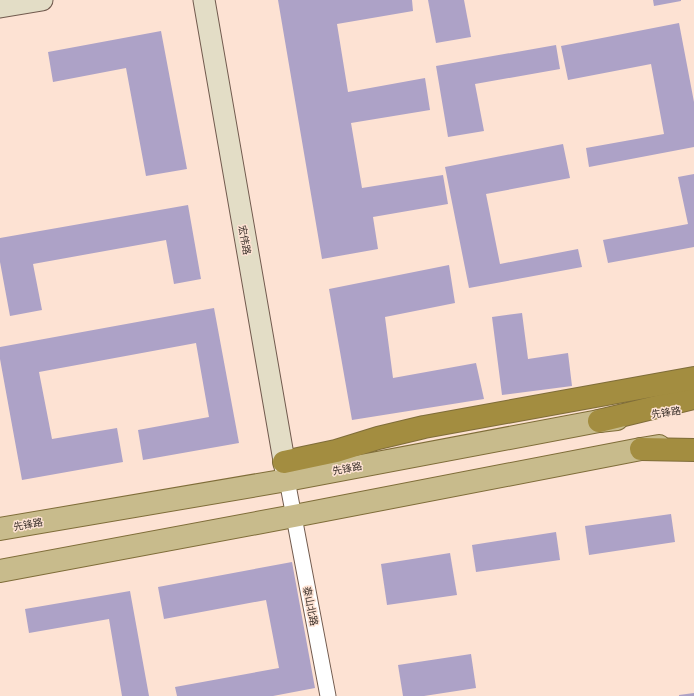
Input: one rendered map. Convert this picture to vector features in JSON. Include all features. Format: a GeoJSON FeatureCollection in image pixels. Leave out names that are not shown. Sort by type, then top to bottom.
{"type":"FeatureCollection","features":[{"type":"Feature","properties":{"kind":"highway"},"geometry":{"type":"LineString","coordinates":[[286,471],[336,451],[378,438],[424,427],[694,378]]}},
{"type":"Feature","properties":{"kind":"highway"},"geometry":{"type":"LineString","coordinates":[[599,421],[694,398]]}},
{"type":"Feature","properties":{"kind":"highway"},"geometry":{"type":"LineString","coordinates":[[641,449],[694,450]]}},
{"type":"Feature","properties":{"kind":"main road"},"geometry":{"type":"LineString","coordinates":[[0,7],[42,0]]}},
{"type":"Feature","properties":{"kind":"main road","name":"宏伟路"},"geometry":{"type":"LineString","coordinates":[[204,0],[286,471]]}},
{"type":"Feature","properties":{"kind":"main road","name":"先锋路"},"geometry":{"type":"LineString","coordinates":[[0,529],[286,471],[599,421],[694,408]]}},
{"type":"Feature","properties":{"kind":"main road"},"geometry":{"type":"LineString","coordinates":[[0,571],[641,449],[694,441]]}},
{"type":"Feature","properties":{"kind":"street","name":"泰山北路"},"geometry":{"type":"LineString","coordinates":[[286,471],[328,696]]}},
{"type":"Feature","properties":{"kind":"building"},"geometry":{"type":"Polygon","coordinates":[[[278,0],[412,0],[413,11],[337,24],[348,92],[425,78],[430,110],[351,123],[362,188],[443,175],[448,204],[373,217],[378,249],[322,259],[278,0]]]}},
{"type":"Feature","properties":{"kind":"building"},"geometry":{"type":"Polygon","coordinates":[[[428,0],[464,0],[471,37],[436,43],[428,0]]]}},
{"type":"Feature","properties":{"kind":"building"},"geometry":{"type":"Polygon","coordinates":[[[653,0],[681,0],[681,1],[654,6],[653,0]]]}},
{"type":"Feature","properties":{"kind":"building"},"geometry":{"type":"Polygon","coordinates":[[[679,23],[694,102],[694,147],[589,167],[586,148],[664,134],[651,64],[568,80],[561,46],[679,23]]]}},
{"type":"Feature","properties":{"kind":"building"},"geometry":{"type":"Polygon","coordinates":[[[161,31],[187,169],[146,176],[126,68],[53,82],[48,52],[161,31]]]}},
{"type":"Feature","properties":{"kind":"building"},"geometry":{"type":"Polygon","coordinates":[[[556,45],[560,69],[475,84],[484,131],[448,137],[436,66],[556,45]]]}},
{"type":"Feature","properties":{"kind":"building"},"geometry":{"type":"Polygon","coordinates":[[[563,144],[570,178],[486,194],[500,264],[578,249],[582,267],[469,288],[445,167],[563,144]]]}},
{"type":"Feature","properties":{"kind":"building"},"geometry":{"type":"Polygon","coordinates":[[[694,174],[694,247],[608,263],[603,240],[688,224],[678,177],[694,174]]]}},
{"type":"Feature","properties":{"kind":"building"},"geometry":{"type":"Polygon","coordinates":[[[188,205],[201,279],[174,284],[166,240],[33,264],[42,310],[10,316],[0,262],[0,238],[188,205]]]}},
{"type":"Feature","properties":{"kind":"building"},"geometry":{"type":"Polygon","coordinates":[[[449,265],[455,303],[385,317],[393,378],[476,363],[484,399],[352,420],[329,289],[449,265]]]}},
{"type":"Feature","properties":{"kind":"building"},"geometry":{"type":"Polygon","coordinates":[[[214,308],[239,443],[143,460],[138,430],[209,417],[196,343],[39,372],[52,439],[117,428],[123,462],[22,480],[0,359],[0,347],[214,308]]]}},
{"type":"Feature","properties":{"kind":"building"},"geometry":{"type":"Polygon","coordinates":[[[522,313],[528,359],[568,353],[572,386],[502,395],[492,317],[522,313]]]}},
{"type":"Feature","properties":{"kind":"building"},"geometry":{"type":"Polygon","coordinates":[[[671,514],[675,542],[589,555],[585,526],[671,514]]]}},
{"type":"Feature","properties":{"kind":"building"},"geometry":{"type":"Polygon","coordinates":[[[556,532],[560,560],[476,572],[472,545],[556,532]]]}},
{"type":"Feature","properties":{"kind":"building"},"geometry":{"type":"Polygon","coordinates":[[[450,553],[457,595],[387,605],[381,564],[450,553]]]}},
{"type":"Feature","properties":{"kind":"building"},"geometry":{"type":"Polygon","coordinates":[[[292,562],[315,688],[273,696],[177,696],[175,687],[279,668],[266,600],[164,619],[158,587],[292,562]]]}},
{"type":"Feature","properties":{"kind":"building"},"geometry":{"type":"Polygon","coordinates":[[[130,591],[149,696],[122,696],[109,619],[29,633],[25,609],[130,591]]]}},
{"type":"Feature","properties":{"kind":"building"},"geometry":{"type":"Polygon","coordinates":[[[471,654],[476,688],[424,696],[403,696],[398,665],[471,654]]]}},
{"type":"Feature","properties":{"kind":"building"},"geometry":{"type":"Polygon","coordinates":[[[694,693],[694,696],[679,696],[679,695],[694,693]]]}}]}
